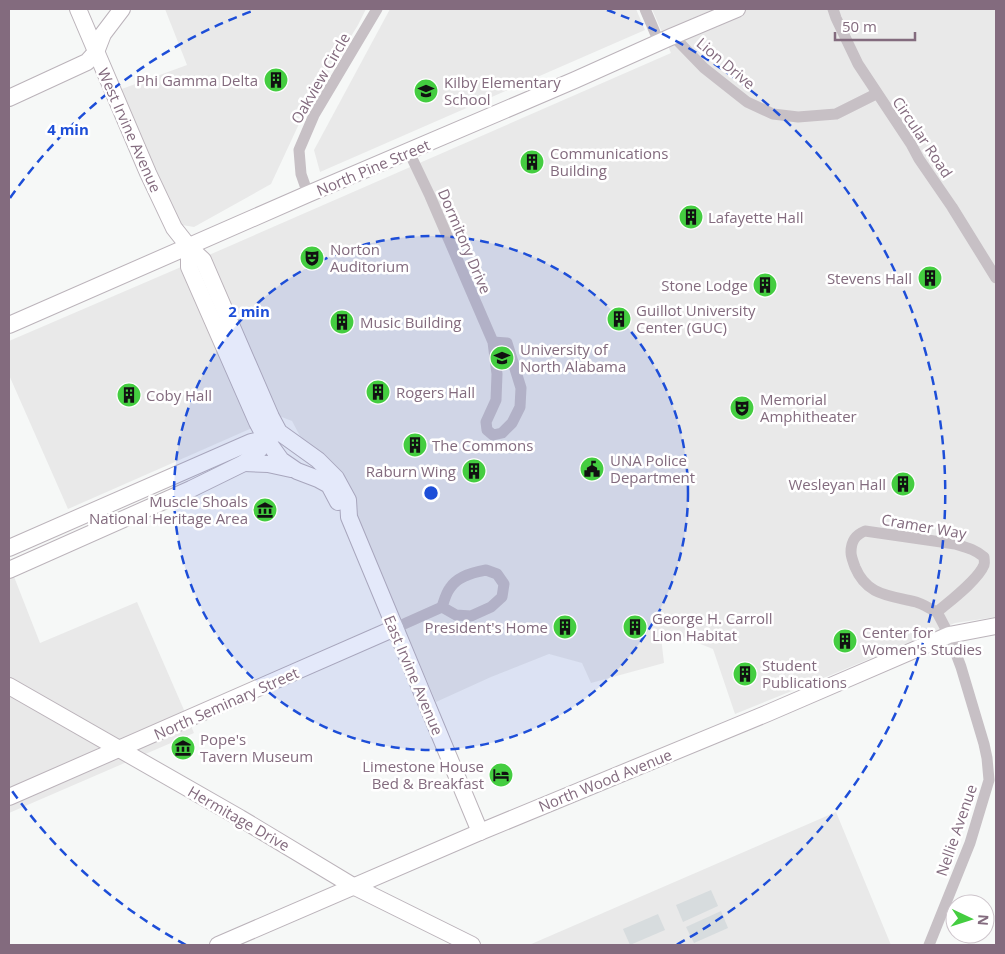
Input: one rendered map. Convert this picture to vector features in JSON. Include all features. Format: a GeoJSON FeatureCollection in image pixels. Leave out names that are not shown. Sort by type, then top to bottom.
{"type":"FeatureCollection","features":[{"type":"Feature","properties":{"kind":"street","name":"West Irvine Avenue"},"geometry":{"type":"LineString","coordinates":[[78,9],[148,173],[174,228],[189,247]]}},
{"type":"Feature","properties":{"kind":"street"},"geometry":{"type":"LineString","coordinates":[[9,98],[86,62],[96,52],[103,34],[122,9]]}},
{"type":"Feature","properties":{"kind":"street","name":"Oakview Circle"},"geometry":{"type":"LineString","coordinates":[[308,194],[301,174],[299,150],[314,115],[378,9]]}},
{"type":"Feature","properties":{"kind":"street"},"geometry":{"type":"LineString","coordinates":[[645,9],[666,39]]}},
{"type":"Feature","properties":{"kind":"street","name":"North Pine Street"},"geometry":{"type":"LineString","coordinates":[[9,325],[738,9]]}},
{"type":"Feature","properties":{"kind":"street","name":"Circular Road"},"geometry":{"type":"LineString","coordinates":[[833,9],[858,64],[876,94],[952,207],[996,278]]}},
{"type":"Feature","properties":{"kind":"street","name":"Lion Drive"},"geometry":{"type":"LineString","coordinates":[[666,39],[747,102],[773,114],[798,117],[836,114],[876,94]]}},
{"type":"Feature","properties":{"kind":"street","name":"Dormitory Drive"},"geometry":{"type":"LineString","coordinates":[[409,152],[493,342],[497,374],[496,400],[486,422],[487,430],[493,435],[502,433],[512,423],[520,407],[521,388],[507,343],[493,342]]}},
{"type":"Feature","properties":{"kind":"street","name":"East Irvine Avenue"},"geometry":{"type":"LineString","coordinates":[[189,247],[203,260],[271,417],[272,435],[281,460],[298,471],[329,485],[341,508],[349,517],[480,832]]}},
{"type":"Feature","properties":{"kind":"street"},"geometry":{"type":"LineString","coordinates":[[9,570],[191,489],[244,462],[259,450],[272,435]]}},
{"type":"Feature","properties":{"kind":"street"},"geometry":{"type":"LineString","coordinates":[[9,548],[250,442],[272,435]]}},
{"type":"Feature","properties":{"kind":"street","name":"East Irvine Avenue"},"geometry":{"type":"LineString","coordinates":[[272,435],[318,460],[336,478],[348,500],[349,517]]}},
{"type":"Feature","properties":{"kind":"street"},"geometry":{"type":"LineString","coordinates":[[244,462],[268,464],[298,471]]}},
{"type":"Feature","properties":{"kind":"street"},"geometry":{"type":"LineString","coordinates":[[182,472],[191,489]]}},
{"type":"Feature","properties":{"kind":"street","name":"Cramer Way"},"geometry":{"type":"LineString","coordinates":[[865,530],[954,544],[968,548],[984,557],[984,563],[980,571],[968,585],[938,612],[918,603],[880,593],[868,586],[859,576],[851,556],[851,546],[858,533],[865,530]]}},
{"type":"Feature","properties":{"kind":"street"},"geometry":{"type":"LineString","coordinates":[[486,570],[497,574],[504,584],[502,597],[491,607],[470,616],[456,614],[442,607],[451,586],[475,572],[486,570]]}},
{"type":"Feature","properties":{"kind":"street","name":"North Seminary Street"},"geometry":{"type":"LineString","coordinates":[[9,797],[442,607]]}},
{"type":"Feature","properties":{"kind":"street"},"geometry":{"type":"LineString","coordinates":[[938,612],[949,635]]}},
{"type":"Feature","properties":{"kind":"street","name":"North Wood Avenue"},"geometry":{"type":"LineString","coordinates":[[218,945],[480,832],[768,713],[949,635],[996,626]]}},
{"type":"Feature","properties":{"kind":"street","name":"Nellie Avenue"},"geometry":{"type":"LineString","coordinates":[[929,945],[993,781],[961,667],[949,635]]}},
{"type":"Feature","properties":{"kind":"street","name":"Hermitage Drive"},"geometry":{"type":"LineString","coordinates":[[9,686],[240,818],[353,886],[472,945]]}},
{"type":"Feature","properties":{"kind":"shaded area"},"geometry":{"type":"Polygon","coordinates":[[[165,9],[366,9],[305,111],[271,184],[194,227],[182,225],[128,113],[119,90],[187,65],[165,9]]]}},
{"type":"Feature","properties":{"kind":"shaded area","name":"Kilby Elementary School"},"geometry":{"type":"Polygon","coordinates":[[[390,9],[636,9],[645,30],[320,172],[314,150],[390,9]]]}},
{"type":"Feature","properties":{"kind":"shaded area","name":"University of North Alabama"},"geometry":{"type":"Polygon","coordinates":[[[652,9],[996,9],[996,617],[955,623],[735,714],[713,649],[683,637],[661,637],[664,663],[591,683],[582,663],[549,654],[491,677],[436,702],[341,479],[301,438],[292,421],[279,416],[68,509],[9,375],[9,341],[671,53],[652,9]]]}},
{"type":"Feature","properties":{"kind":"shaded area"},"geometry":{"type":"Polygon","coordinates":[[[9,564],[40,643],[137,602],[194,733],[9,813],[9,564]]]}},
{"type":"Feature","properties":{"kind":"shaded area"},"geometry":{"type":"Polygon","coordinates":[[[836,812],[891,945],[529,945],[836,812]]]}},
{"type":"Feature","properties":{"kind":"shaded area"},"geometry":{"type":"Polygon","coordinates":[[[711,890],[718,906],[683,922],[676,905],[711,890]]]}},
{"type":"Feature","properties":{"kind":"shaded area"},"geometry":{"type":"Polygon","coordinates":[[[721,911],[728,928],[694,943],[686,927],[721,911]]]}},
{"type":"Feature","properties":{"kind":"shaded area"},"geometry":{"type":"Polygon","coordinates":[[[658,914],[665,930],[630,945],[623,929],[658,914]]]}},
{"type":"Feature","properties":{"kind":"place","name":"Phi Gamma Delta"},"geometry":{"type":"Point","coordinates":[276,80]}},
{"type":"Feature","properties":{"kind":"place","name":"Kilby Elementary School"},"geometry":{"type":"Point","coordinates":[426,91]}},
{"type":"Feature","properties":{"kind":"place","name":"Communications Building"},"geometry":{"type":"Point","coordinates":[532,162]}},
{"type":"Feature","properties":{"kind":"place","name":"Lafayette Hall"},"geometry":{"type":"Point","coordinates":[691,217]}},
{"type":"Feature","properties":{"kind":"place","name":"Norton Auditorium"},"geometry":{"type":"Point","coordinates":[312,258]}},
{"type":"Feature","properties":{"kind":"place","name":"Stevens Hall"},"geometry":{"type":"Point","coordinates":[930,278]}},
{"type":"Feature","properties":{"kind":"place","name":"Stone Lodge"},"geometry":{"type":"Point","coordinates":[765,285]}},
{"type":"Feature","properties":{"kind":"place","name":"Guillot University Center (GUC)"},"geometry":{"type":"Point","coordinates":[619,319]}},
{"type":"Feature","properties":{"kind":"place","name":"Music Building"},"geometry":{"type":"Point","coordinates":[342,322]}},
{"type":"Feature","properties":{"kind":"place","name":"University of North Alabama"},"geometry":{"type":"Point","coordinates":[502,358]}},
{"type":"Feature","properties":{"kind":"place","name":"Rogers Hall"},"geometry":{"type":"Point","coordinates":[378,392]}},
{"type":"Feature","properties":{"kind":"place","name":"Coby Hall"},"geometry":{"type":"Point","coordinates":[129,395]}},
{"type":"Feature","properties":{"kind":"place","name":"Memorial Amphitheater"},"geometry":{"type":"Point","coordinates":[742,408]}},
{"type":"Feature","properties":{"kind":"place","name":"The Commons"},"geometry":{"type":"Point","coordinates":[415,445]}},
{"type":"Feature","properties":{"kind":"place","name":"UNA Police Department"},"geometry":{"type":"Point","coordinates":[592,469]}},
{"type":"Feature","properties":{"kind":"place","name":"Raburn Wing"},"geometry":{"type":"Point","coordinates":[474,471]}},
{"type":"Feature","properties":{"kind":"place","name":"Wesleyan Hall"},"geometry":{"type":"Point","coordinates":[903,484]}},
{"type":"Feature","properties":{"kind":"place","name":"Muscle Shoals National Heritage Area"},"geometry":{"type":"Point","coordinates":[265,510]}},
{"type":"Feature","properties":{"kind":"place","name":"President's Home"},"geometry":{"type":"Point","coordinates":[565,627]}},
{"type":"Feature","properties":{"kind":"place","name":"George H. Carroll Lion Habitat"},"geometry":{"type":"Point","coordinates":[635,627]}},
{"type":"Feature","properties":{"kind":"place","name":"Center for Women's Studies"},"geometry":{"type":"Point","coordinates":[845,641]}},
{"type":"Feature","properties":{"kind":"place","name":"Student Publications"},"geometry":{"type":"Point","coordinates":[745,674]}},
{"type":"Feature","properties":{"kind":"place","name":"Pope's Tavern Museum"},"geometry":{"type":"Point","coordinates":[183,748]}},
{"type":"Feature","properties":{"kind":"place","name":"Limestone House Bed & Breakfast"},"geometry":{"type":"Point","coordinates":[501,775]}}]}
